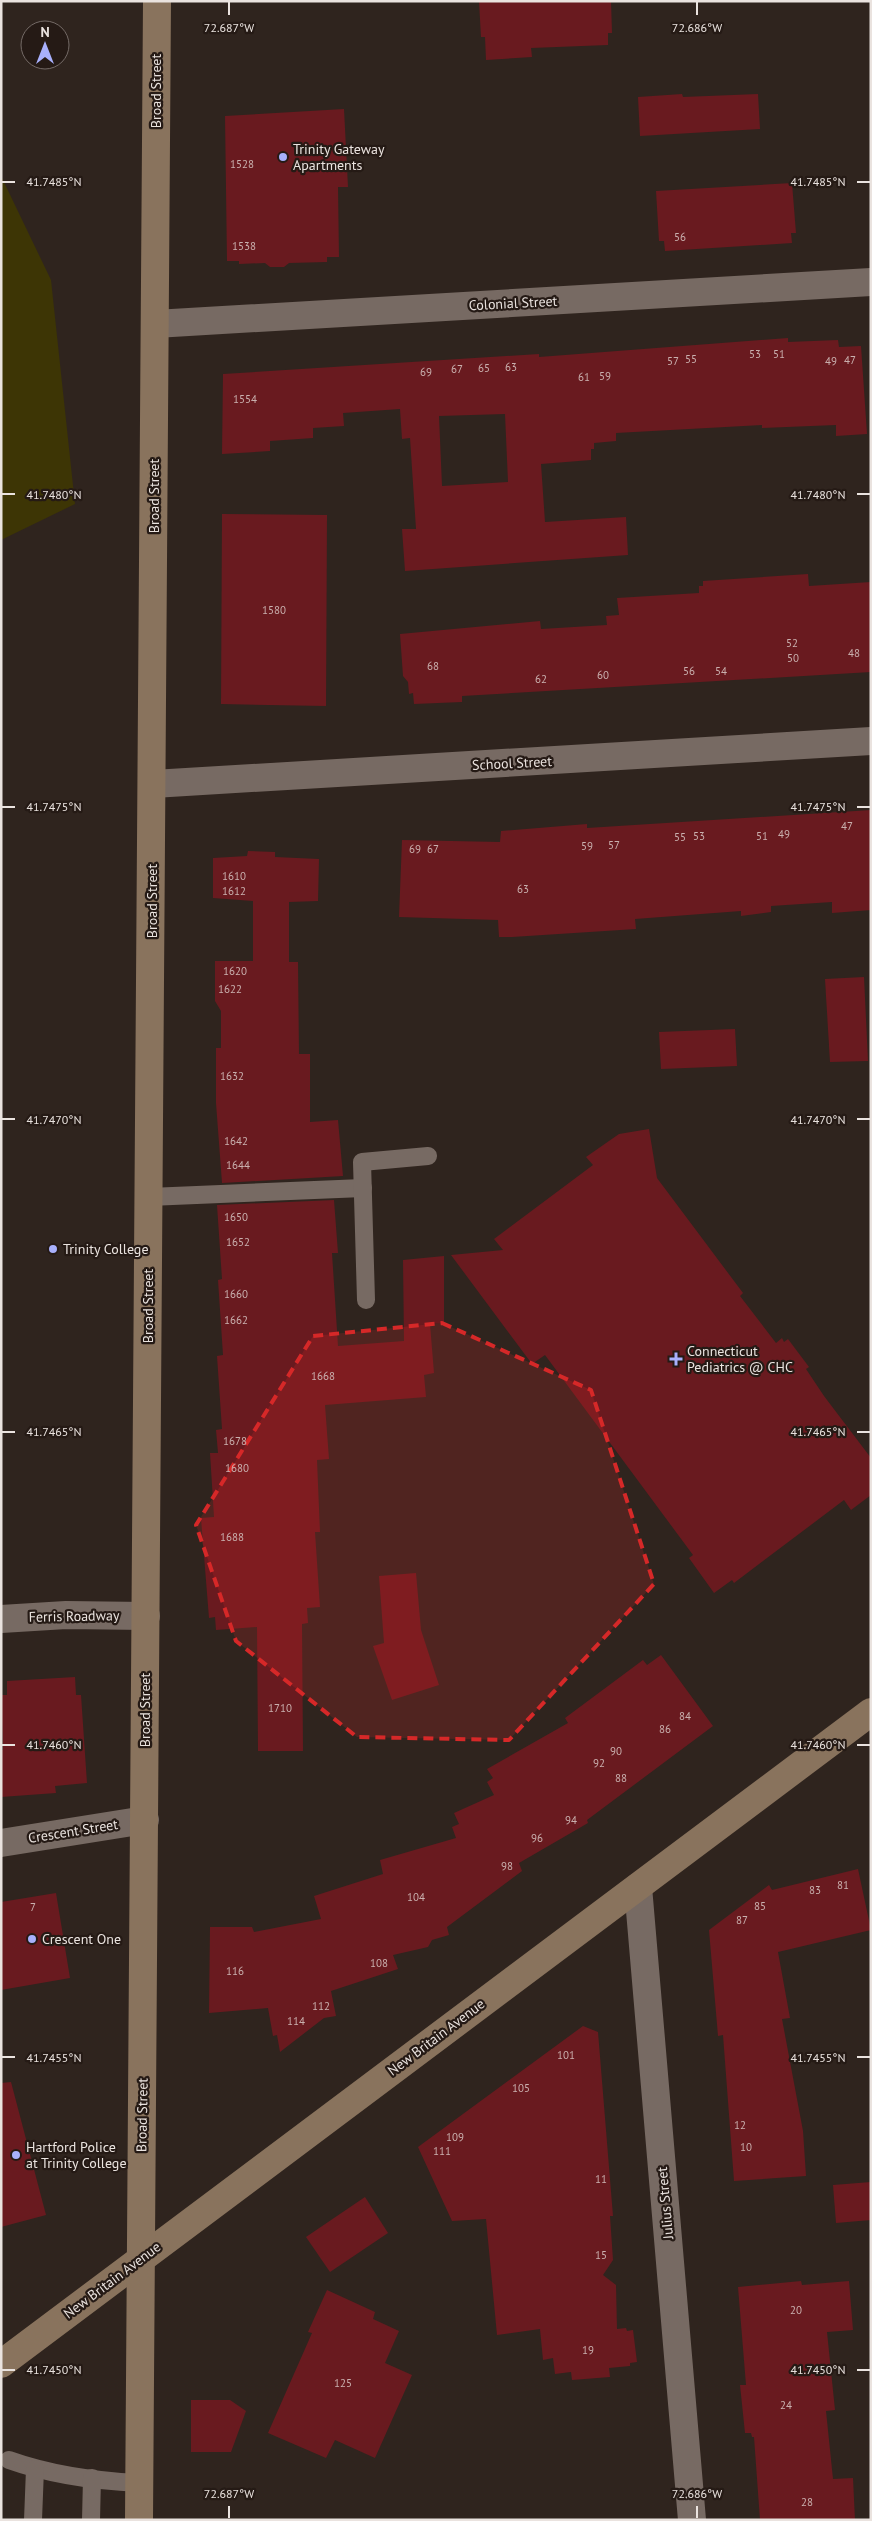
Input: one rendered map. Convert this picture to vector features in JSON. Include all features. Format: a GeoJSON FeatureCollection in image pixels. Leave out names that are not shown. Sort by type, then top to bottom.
{"type":"FeatureCollection","features":[{"type":"Feature","properties":{"kind":"main road","name":"Broad Street"},"geometry":{"type":"LineString","coordinates":[[139,2520],[156,1]]}},
{"type":"Feature","properties":{"kind":"main road","name":"New Britain Avenue"},"geometry":{"type":"LineString","coordinates":[[1,2364],[871,1712]]}},
{"type":"Feature","properties":{"kind":"street","name":"Colonial Street"},"geometry":{"type":"LineString","coordinates":[[155,324],[871,282]]}},
{"type":"Feature","properties":{"kind":"street","name":"School Street"},"geometry":{"type":"LineString","coordinates":[[152,784],[871,742]]}},
{"type":"Feature","properties":{"kind":"street","name":"Ferris Roadway"},"geometry":{"type":"LineString","coordinates":[[1,1619],[66,1614],[146,1616]]}},
{"type":"Feature","properties":{"kind":"street","name":"Crescent Street"},"geometry":{"type":"LineString","coordinates":[[1,1843],[145,1820]]}},
{"type":"Feature","properties":{"kind":"street","name":"Julius Street"},"geometry":{"type":"LineString","coordinates":[[638,1887],[692,2520]]}},
{"type":"Feature","properties":{"kind":"lane"},"geometry":{"type":"LineString","coordinates":[[366,1300],[362,1162],[428,1156]]}},
{"type":"Feature","properties":{"kind":"lane"},"geometry":{"type":"LineString","coordinates":[[149,1197],[363,1188]]}},
{"type":"Feature","properties":{"kind":"lane"},"geometry":{"type":"LineString","coordinates":[[4,2458],[35,2469],[92,2478],[104,2482],[139,2484]]}},
{"type":"Feature","properties":{"kind":"lane"},"geometry":{"type":"LineString","coordinates":[[33,2520],[35,2469]]}},
{"type":"Feature","properties":{"kind":"lane"},"geometry":{"type":"LineString","coordinates":[[92,2478],[92,2520]]}},
{"type":"Feature","properties":{"kind":"highlighted area"},"geometry":{"type":"Polygon","coordinates":[[[442,1323],[591,1390],[654,1584],[509,1740],[357,1737],[236,1641],[196,1525],[313,1336],[442,1323]]]}},
{"type":"Feature","properties":{"kind":"shaded area"},"geometry":{"type":"Polygon","coordinates":[[[1,176],[51,280],[75,504],[1,540],[1,176]]]}},
{"type":"Feature","properties":{"kind":"building"},"geometry":{"type":"Polygon","coordinates":[[[479,1],[611,1],[612,33],[608,33],[608,45],[531,48],[532,57],[486,60],[485,37],[481,37],[479,1]]]}},
{"type":"Feature","properties":{"kind":"building"},"geometry":{"type":"Polygon","coordinates":[[[682,94],[683,97],[758,94],[760,129],[640,136],[638,97],[682,94]]]}},
{"type":"Feature","properties":{"kind":"building"},"geometry":{"type":"Polygon","coordinates":[[[344,109],[348,187],[338,187],[339,257],[327,257],[327,262],[289,263],[284,267],[270,267],[265,263],[239,264],[239,261],[227,261],[225,116],[344,109]]]}},
{"type":"Feature","properties":{"kind":"building"},"geometry":{"type":"Polygon","coordinates":[[[792,183],[796,233],[791,233],[792,243],[665,251],[664,241],[659,241],[656,191],[792,183]]]}},
{"type":"Feature","properties":{"kind":"building"},"geometry":{"type":"Polygon","coordinates":[[[788,338],[788,342],[838,340],[839,347],[861,346],[867,434],[836,436],[836,425],[762,428],[762,425],[616,433],[616,441],[594,443],[594,449],[591,449],[591,460],[541,464],[545,522],[626,517],[628,555],[405,571],[402,529],[416,529],[410,438],[402,439],[400,409],[343,413],[344,426],[313,428],[313,438],[270,441],[270,451],[222,454],[223,374],[539,354],[539,357],[788,338]],[[505,414],[439,416],[442,486],[508,482],[505,414]]]}},
{"type":"Feature","properties":{"kind":"building"},"geometry":{"type":"Polygon","coordinates":[[[222,514],[327,515],[326,706],[221,704],[222,514]]]}},
{"type":"Feature","properties":{"kind":"building"},"geometry":{"type":"Polygon","coordinates":[[[808,574],[809,586],[871,582],[871,672],[462,696],[462,702],[414,704],[413,693],[409,694],[408,682],[403,676],[400,634],[540,621],[541,629],[607,625],[606,616],[619,615],[617,598],[699,593],[699,586],[703,586],[703,581],[808,574]]]}},
{"type":"Feature","properties":{"kind":"building"},"geometry":{"type":"Polygon","coordinates":[[[871,810],[871,910],[832,913],[832,902],[771,906],[771,912],[741,916],[741,911],[635,919],[636,929],[512,937],[499,937],[498,920],[399,917],[402,840],[500,842],[501,831],[587,824],[587,828],[871,810]]]}},
{"type":"Feature","properties":{"kind":"building"},"geometry":{"type":"Polygon","coordinates":[[[248,851],[275,852],[275,857],[319,859],[318,901],[289,902],[289,962],[298,962],[299,1054],[310,1054],[310,1122],[338,1120],[343,1176],[222,1183],[216,1103],[216,1048],[221,1048],[221,1011],[215,1001],[215,961],[253,961],[253,901],[213,898],[213,858],[247,856],[248,851]]]}},
{"type":"Feature","properties":{"kind":"building"},"geometry":{"type":"Polygon","coordinates":[[[864,977],[868,1061],[830,1062],[825,979],[864,977]]]}},
{"type":"Feature","properties":{"kind":"building"},"geometry":{"type":"Polygon","coordinates":[[[735,1029],[737,1066],[661,1069],[659,1032],[735,1029]]]}},
{"type":"Feature","properties":{"kind":"building","name":"Connecticut Pediatrics @ CHC"},"geometry":{"type":"Polygon","coordinates":[[[649,1129],[657,1178],[743,1293],[740,1296],[776,1343],[782,1338],[784,1342],[788,1339],[809,1367],[806,1369],[824,1396],[871,1458],[871,1495],[851,1510],[844,1500],[734,1583],[732,1580],[714,1593],[689,1558],[693,1555],[545,1355],[532,1364],[451,1255],[503,1250],[494,1239],[593,1165],[586,1157],[619,1134],[649,1129]]]}},
{"type":"Feature","properties":{"kind":"building"},"geometry":{"type":"Polygon","coordinates":[[[334,1200],[338,1253],[332,1253],[338,1346],[404,1341],[403,1260],[444,1256],[444,1323],[430,1324],[434,1373],[424,1375],[426,1397],[325,1405],[329,1459],[317,1460],[320,1532],[315,1532],[320,1607],[307,1608],[308,1623],[302,1624],[303,1751],[258,1751],[257,1627],[216,1630],[215,1617],[209,1618],[201,1518],[214,1517],[210,1453],[218,1453],[216,1430],[222,1429],[217,1356],[223,1355],[218,1280],[222,1279],[217,1205],[334,1200]]]}},
{"type":"Feature","properties":{"kind":"building"},"geometry":{"type":"Polygon","coordinates":[[[416,1573],[421,1630],[439,1685],[392,1700],[373,1646],[384,1643],[379,1576],[416,1573]]]}},
{"type":"Feature","properties":{"kind":"building"},"geometry":{"type":"Polygon","coordinates":[[[661,1655],[713,1726],[587,1820],[588,1823],[519,1863],[522,1871],[447,1927],[449,1935],[432,1940],[428,1947],[393,1955],[398,1969],[331,1991],[336,2016],[324,2018],[280,2052],[277,2035],[273,2036],[268,2008],[209,2013],[210,1927],[252,1927],[254,1932],[321,1919],[314,1896],[383,1874],[380,1860],[456,1838],[452,1827],[459,1824],[454,1813],[494,1795],[487,1782],[493,1778],[487,1769],[568,1723],[565,1718],[643,1660],[647,1665],[661,1655]]]}},
{"type":"Feature","properties":{"kind":"building"},"geometry":{"type":"Polygon","coordinates":[[[75,1677],[76,1695],[81,1695],[87,1783],[55,1786],[56,1793],[1,1797],[1,1750],[3,1750],[1,1695],[7,1695],[7,1681],[75,1677]]]}},
{"type":"Feature","properties":{"kind":"building"},"geometry":{"type":"Polygon","coordinates":[[[858,1869],[871,1930],[778,1952],[790,2018],[782,2019],[803,2131],[806,2176],[734,2181],[723,2035],[718,2036],[709,1930],[769,1885],[772,1890],[858,1869]]]}},
{"type":"Feature","properties":{"kind":"building","name":"Crescent One"},"geometry":{"type":"Polygon","coordinates":[[[56,1893],[70,1978],[1,1990],[1,1902],[56,1893]]]}},
{"type":"Feature","properties":{"kind":"building"},"geometry":{"type":"Polygon","coordinates":[[[583,2026],[598,2032],[613,2216],[610,2216],[613,2260],[603,2275],[616,2285],[617,2329],[626,2328],[627,2331],[633,2330],[637,2362],[630,2363],[630,2366],[609,2368],[610,2377],[572,2380],[571,2372],[555,2374],[553,2358],[543,2360],[540,2329],[497,2335],[486,2219],[452,2221],[418,2147],[583,2026]]]}},
{"type":"Feature","properties":{"kind":"building","name":"Hartford Police at Trinity College"},"geometry":{"type":"Polygon","coordinates":[[[11,2082],[46,2215],[1,2227],[1,2083],[11,2082]]]}},
{"type":"Feature","properties":{"kind":"building"},"geometry":{"type":"Polygon","coordinates":[[[871,2182],[871,2220],[836,2223],[833,2185],[871,2182]]]}},
{"type":"Feature","properties":{"kind":"building"},"geometry":{"type":"Polygon","coordinates":[[[365,2197],[388,2233],[330,2272],[306,2237],[365,2197]]]}},
{"type":"Feature","properties":{"kind":"building"},"geometry":{"type":"Polygon","coordinates":[[[801,2281],[802,2285],[849,2281],[853,2330],[827,2332],[835,2410],[826,2411],[833,2479],[853,2478],[855,2520],[760,2520],[754,2437],[752,2437],[751,2433],[745,2433],[740,2385],[746,2385],[738,2287],[801,2281]]]}},
{"type":"Feature","properties":{"kind":"building"},"geometry":{"type":"Polygon","coordinates":[[[327,2290],[375,2312],[373,2319],[399,2331],[385,2363],[412,2375],[375,2458],[335,2440],[326,2458],[268,2433],[312,2333],[308,2332],[327,2290]]]}},
{"type":"Feature","properties":{"kind":"building"},"geometry":{"type":"Polygon","coordinates":[[[191,2400],[230,2400],[246,2411],[231,2452],[191,2452],[191,2400]]]}},
{"type":"Feature","properties":{"kind":"place","name":"Trinity Gateway Apartments"},"geometry":{"type":"Point","coordinates":[283,157]}},
{"type":"Feature","properties":{"kind":"place","name":"Trinity College"},"geometry":{"type":"Point","coordinates":[53,1249]}},
{"type":"Feature","properties":{"kind":"place","name":"Connecticut Pediatrics @ CHC"},"geometry":{"type":"Point","coordinates":[676,1359]}},
{"type":"Feature","properties":{"kind":"place","name":"Crescent One"},"geometry":{"type":"Point","coordinates":[32,1939]}},
{"type":"Feature","properties":{"kind":"place","name":"Hartford Police at Trinity College"},"geometry":{"type":"Point","coordinates":[16,2155]}}]}
